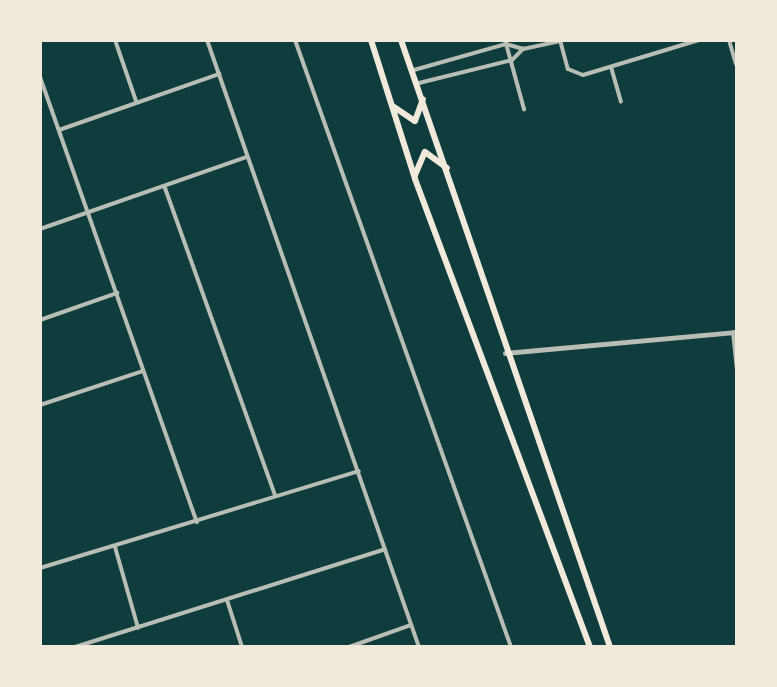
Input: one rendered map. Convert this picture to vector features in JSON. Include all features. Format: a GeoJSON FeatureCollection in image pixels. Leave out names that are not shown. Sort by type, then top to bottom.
{"type":"FeatureCollection","features":[{"type":"Feature","properties":{"kind":"main road"},"geometry":{"type":"LineString","coordinates":[[371,40],[415,179],[590,647]]}},
{"type":"Feature","properties":{"kind":"main road"},"geometry":{"type":"LineString","coordinates":[[401,40],[450,171],[505,353],[610,647]]}},
{"type":"Feature","properties":{"kind":"main road"},"geometry":{"type":"LineString","coordinates":[[392,104],[415,121],[423,95]]}},
{"type":"Feature","properties":{"kind":"main road"},"geometry":{"type":"LineString","coordinates":[[415,179],[425,152],[450,171]]}},
{"type":"Feature","properties":{"kind":"street"},"geometry":{"type":"LineString","coordinates":[[115,40],[136,101]]}},
{"type":"Feature","properties":{"kind":"street"},"geometry":{"type":"LineString","coordinates":[[207,40],[419,647]]}},
{"type":"Feature","properties":{"kind":"street"},"geometry":{"type":"LineString","coordinates":[[295,40],[511,647]]}},
{"type":"Feature","properties":{"kind":"street"},"geometry":{"type":"LineString","coordinates":[[419,83],[512,60],[523,49],[560,40],[574,74],[611,67],[699,40]]}},
{"type":"Feature","properties":{"kind":"street"},"geometry":{"type":"LineString","coordinates":[[729,40],[736,64]]}},
{"type":"Feature","properties":{"kind":"street"},"geometry":{"type":"LineString","coordinates":[[506,42],[524,109]]}},
{"type":"Feature","properties":{"kind":"street"},"geometry":{"type":"LineString","coordinates":[[414,70],[506,42],[523,49]]}},
{"type":"Feature","properties":{"kind":"street"},"geometry":{"type":"LineString","coordinates":[[611,67],[621,102]]}},
{"type":"Feature","properties":{"kind":"street"},"geometry":{"type":"LineString","coordinates":[[59,130],[220,74]]}},
{"type":"Feature","properties":{"kind":"street"},"geometry":{"type":"LineString","coordinates":[[40,77],[91,212],[197,522]]}},
{"type":"Feature","properties":{"kind":"street"},"geometry":{"type":"LineString","coordinates":[[40,229],[247,157]]}},
{"type":"Feature","properties":{"kind":"street"},"geometry":{"type":"LineString","coordinates":[[165,188],[275,495]]}},
{"type":"Feature","properties":{"kind":"street"},"geometry":{"type":"LineString","coordinates":[[40,320],[117,293]]}},
{"type":"Feature","properties":{"kind":"street"},"geometry":{"type":"LineString","coordinates":[[505,353],[735,332],[737,368]]}},
{"type":"Feature","properties":{"kind":"street"},"geometry":{"type":"LineString","coordinates":[[40,405],[143,371]]}},
{"type":"Feature","properties":{"kind":"street"},"geometry":{"type":"LineString","coordinates":[[40,568],[360,471]]}},
{"type":"Feature","properties":{"kind":"street"},"geometry":{"type":"LineString","coordinates":[[115,547],[138,628]]}},
{"type":"Feature","properties":{"kind":"street"},"geometry":{"type":"LineString","coordinates":[[75,647],[385,549]]}},
{"type":"Feature","properties":{"kind":"street"},"geometry":{"type":"LineString","coordinates":[[227,600],[242,647]]}},
{"type":"Feature","properties":{"kind":"street"},"geometry":{"type":"LineString","coordinates":[[349,647],[411,625]]}}]}
